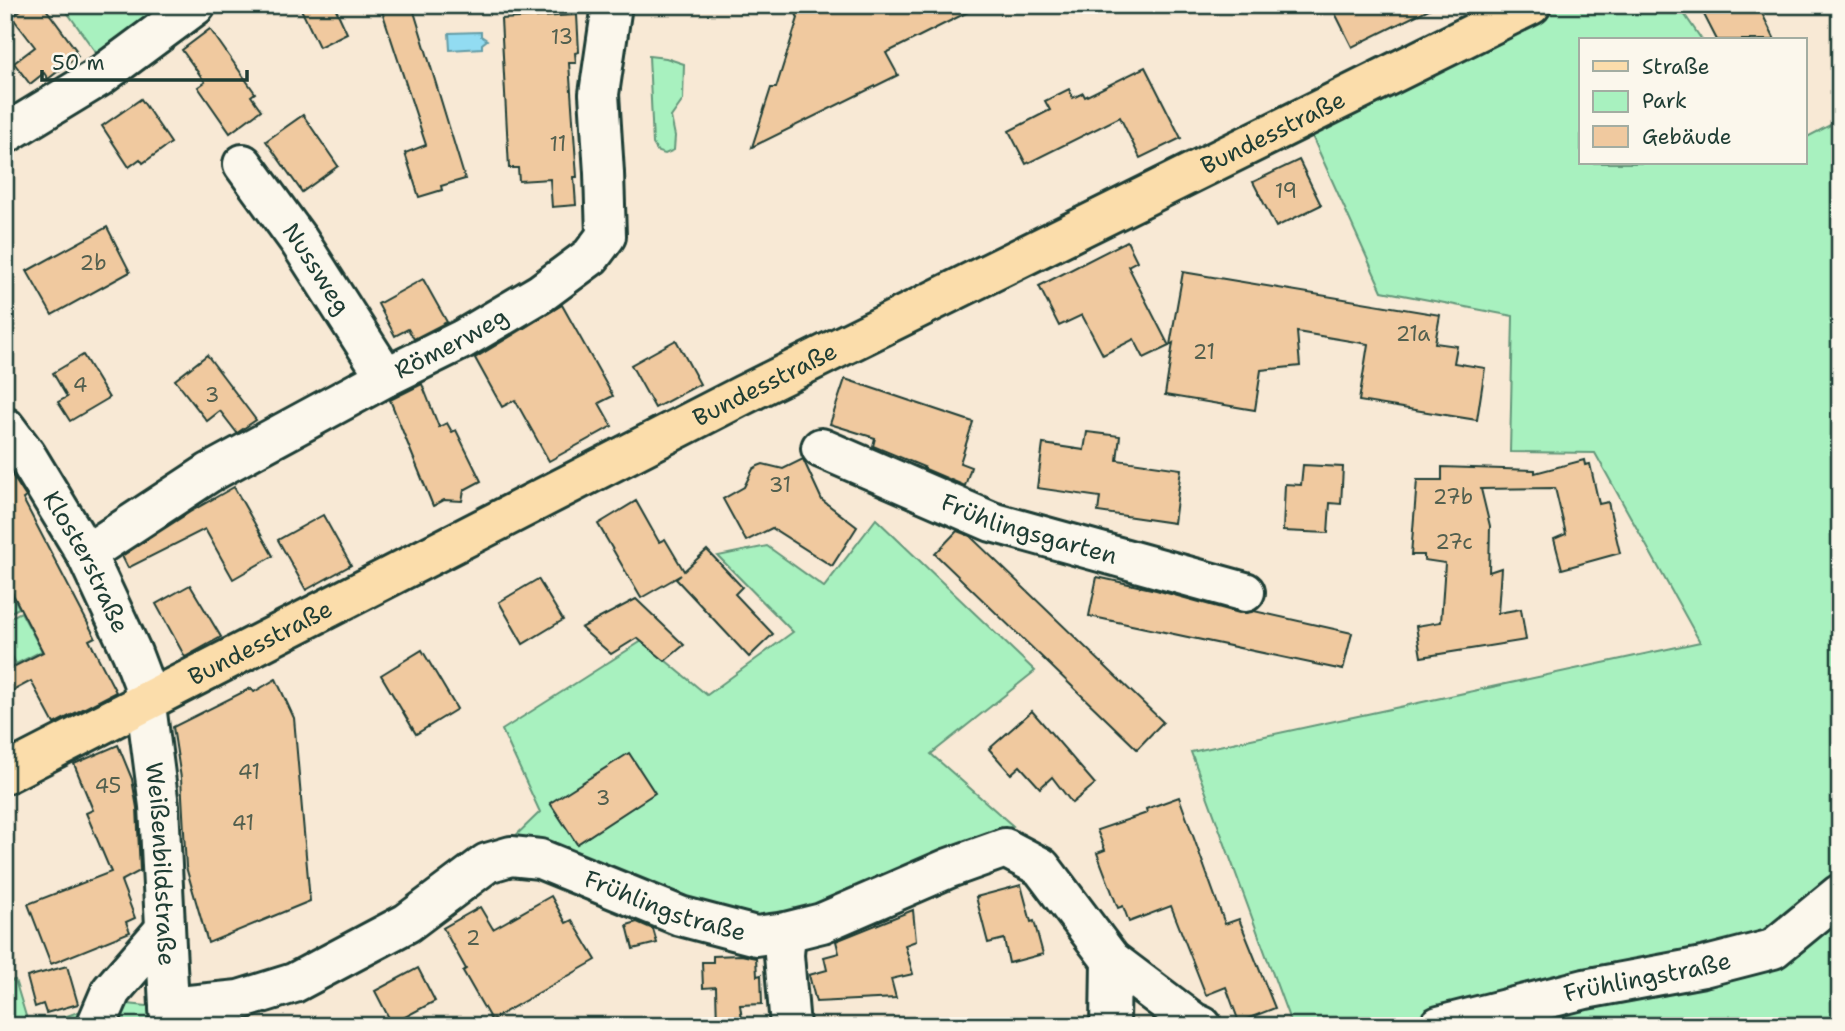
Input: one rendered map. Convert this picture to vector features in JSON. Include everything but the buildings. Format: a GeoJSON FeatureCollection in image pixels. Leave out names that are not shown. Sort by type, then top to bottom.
{"type":"FeatureCollection","features":[{"type":"Feature","properties":{"kind":"main road","name":"Bundesstraße"},"geometry":{"type":"LineString","coordinates":[[5,774],[731,402],[1531,5]]}},
{"type":"Feature","properties":{"kind":"street"},"geometry":{"type":"LineString","coordinates":[[5,134],[99,77],[196,5]]}},
{"type":"Feature","properties":{"kind":"street","name":"Römerweg"},"geometry":{"type":"LineString","coordinates":[[86,554],[209,473],[386,377],[463,339],[541,293],[591,256],[606,236],[599,94],[612,5]]}},
{"type":"Feature","properties":{"kind":"street","name":"Nussweg"},"geometry":{"type":"LineString","coordinates":[[243,164],[299,241],[386,377]]}},
{"type":"Feature","properties":{"kind":"street","name":"Klosterstraße"},"geometry":{"type":"LineString","coordinates":[[5,426],[26,455],[86,554],[132,653],[143,682],[144,705]]}},
{"type":"Feature","properties":{"kind":"street","name":"Frühlingsgarten"},"geometry":{"type":"LineString","coordinates":[[821,448],[992,522],[1245,592]]}},
{"type":"Feature","properties":{"kind":"street","name":"Weißenbildstraße"},"geometry":{"type":"LineString","coordinates":[[144,705],[159,806],[169,1017]]}},
{"type":"Feature","properties":{"kind":"street","name":"Frühlingstraße"},"geometry":{"type":"LineString","coordinates":[[169,1017],[294,983],[407,923],[487,863],[511,856],[540,859],[680,916],[756,936],[822,923],[949,868],[1005,848],[1041,867],[1111,960],[1202,1026]]}},
{"type":"Feature","properties":{"kind":"street","name":"Frühlingstraße"},"geometry":{"type":"LineString","coordinates":[[1438,1026],[1585,989],[1703,967],[1773,949],[1840,894]]}},
{"type":"Feature","properties":{"kind":"street"},"geometry":{"type":"LineString","coordinates":[[96,1026],[111,991],[165,929]]}},
{"type":"Feature","properties":{"kind":"street"},"geometry":{"type":"LineString","coordinates":[[786,932],[784,955],[790,1026]]}},
{"type":"Feature","properties":{"kind":"street"},"geometry":{"type":"LineString","coordinates":[[1110,1026],[1111,960]]}},
{"type":"Feature","properties":{"kind":"green space"},"geometry":{"type":"Polygon","coordinates":[[[62,5],[184,5],[99,57],[62,5]]]}},
{"type":"Feature","properties":{"kind":"green space"},"geometry":{"type":"Polygon","coordinates":[[[1545,5],[1678,5],[1701,38],[1579,38],[1579,164],[1806,164],[1806,137],[1840,120],[1840,1026],[1292,1026],[1191,752],[1700,642],[1595,453],[1510,452],[1513,316],[1382,291],[1307,125],[1545,5]]]}},
{"type":"Feature","properties":{"kind":"green space"},"geometry":{"type":"Polygon","coordinates":[[[649,56],[684,64],[683,100],[671,117],[675,136],[674,150],[665,154],[658,152],[653,144],[649,56]]]}},
{"type":"Feature","properties":{"kind":"green space"},"geometry":{"type":"Polygon","coordinates":[[[876,519],[1035,671],[931,754],[1013,826],[834,900],[758,918],[503,848],[540,812],[502,730],[642,641],[707,695],[793,632],[718,556],[767,546],[824,587],[876,519]]]}},
{"type":"Feature","properties":{"kind":"green space"},"geometry":{"type":"Polygon","coordinates":[[[5,581],[19,608],[5,615],[5,581]]]}},
{"type":"Feature","properties":{"kind":"green space"},"geometry":{"type":"Polygon","coordinates":[[[21,612],[42,651],[16,664],[5,642],[5,620],[21,612]]]}},
{"type":"Feature","properties":{"kind":"green space"},"geometry":{"type":"Polygon","coordinates":[[[15,980],[29,1026],[5,1026],[5,982],[15,980]]]}},
{"type":"Feature","properties":{"kind":"green space"},"geometry":{"type":"Polygon","coordinates":[[[127,1004],[157,1007],[159,1026],[115,1026],[127,1004]]]}},
{"type":"Feature","properties":{"kind":"green space"},"geometry":{"type":"Polygon","coordinates":[[[89,1008],[85,1026],[39,1026],[89,1008]]]}},
{"type":"Feature","properties":{"kind":"water"},"geometry":{"type":"Polygon","coordinates":[[[481,32],[481,36],[487,40],[482,44],[482,48],[450,50],[449,33],[481,32]]]}}]}
